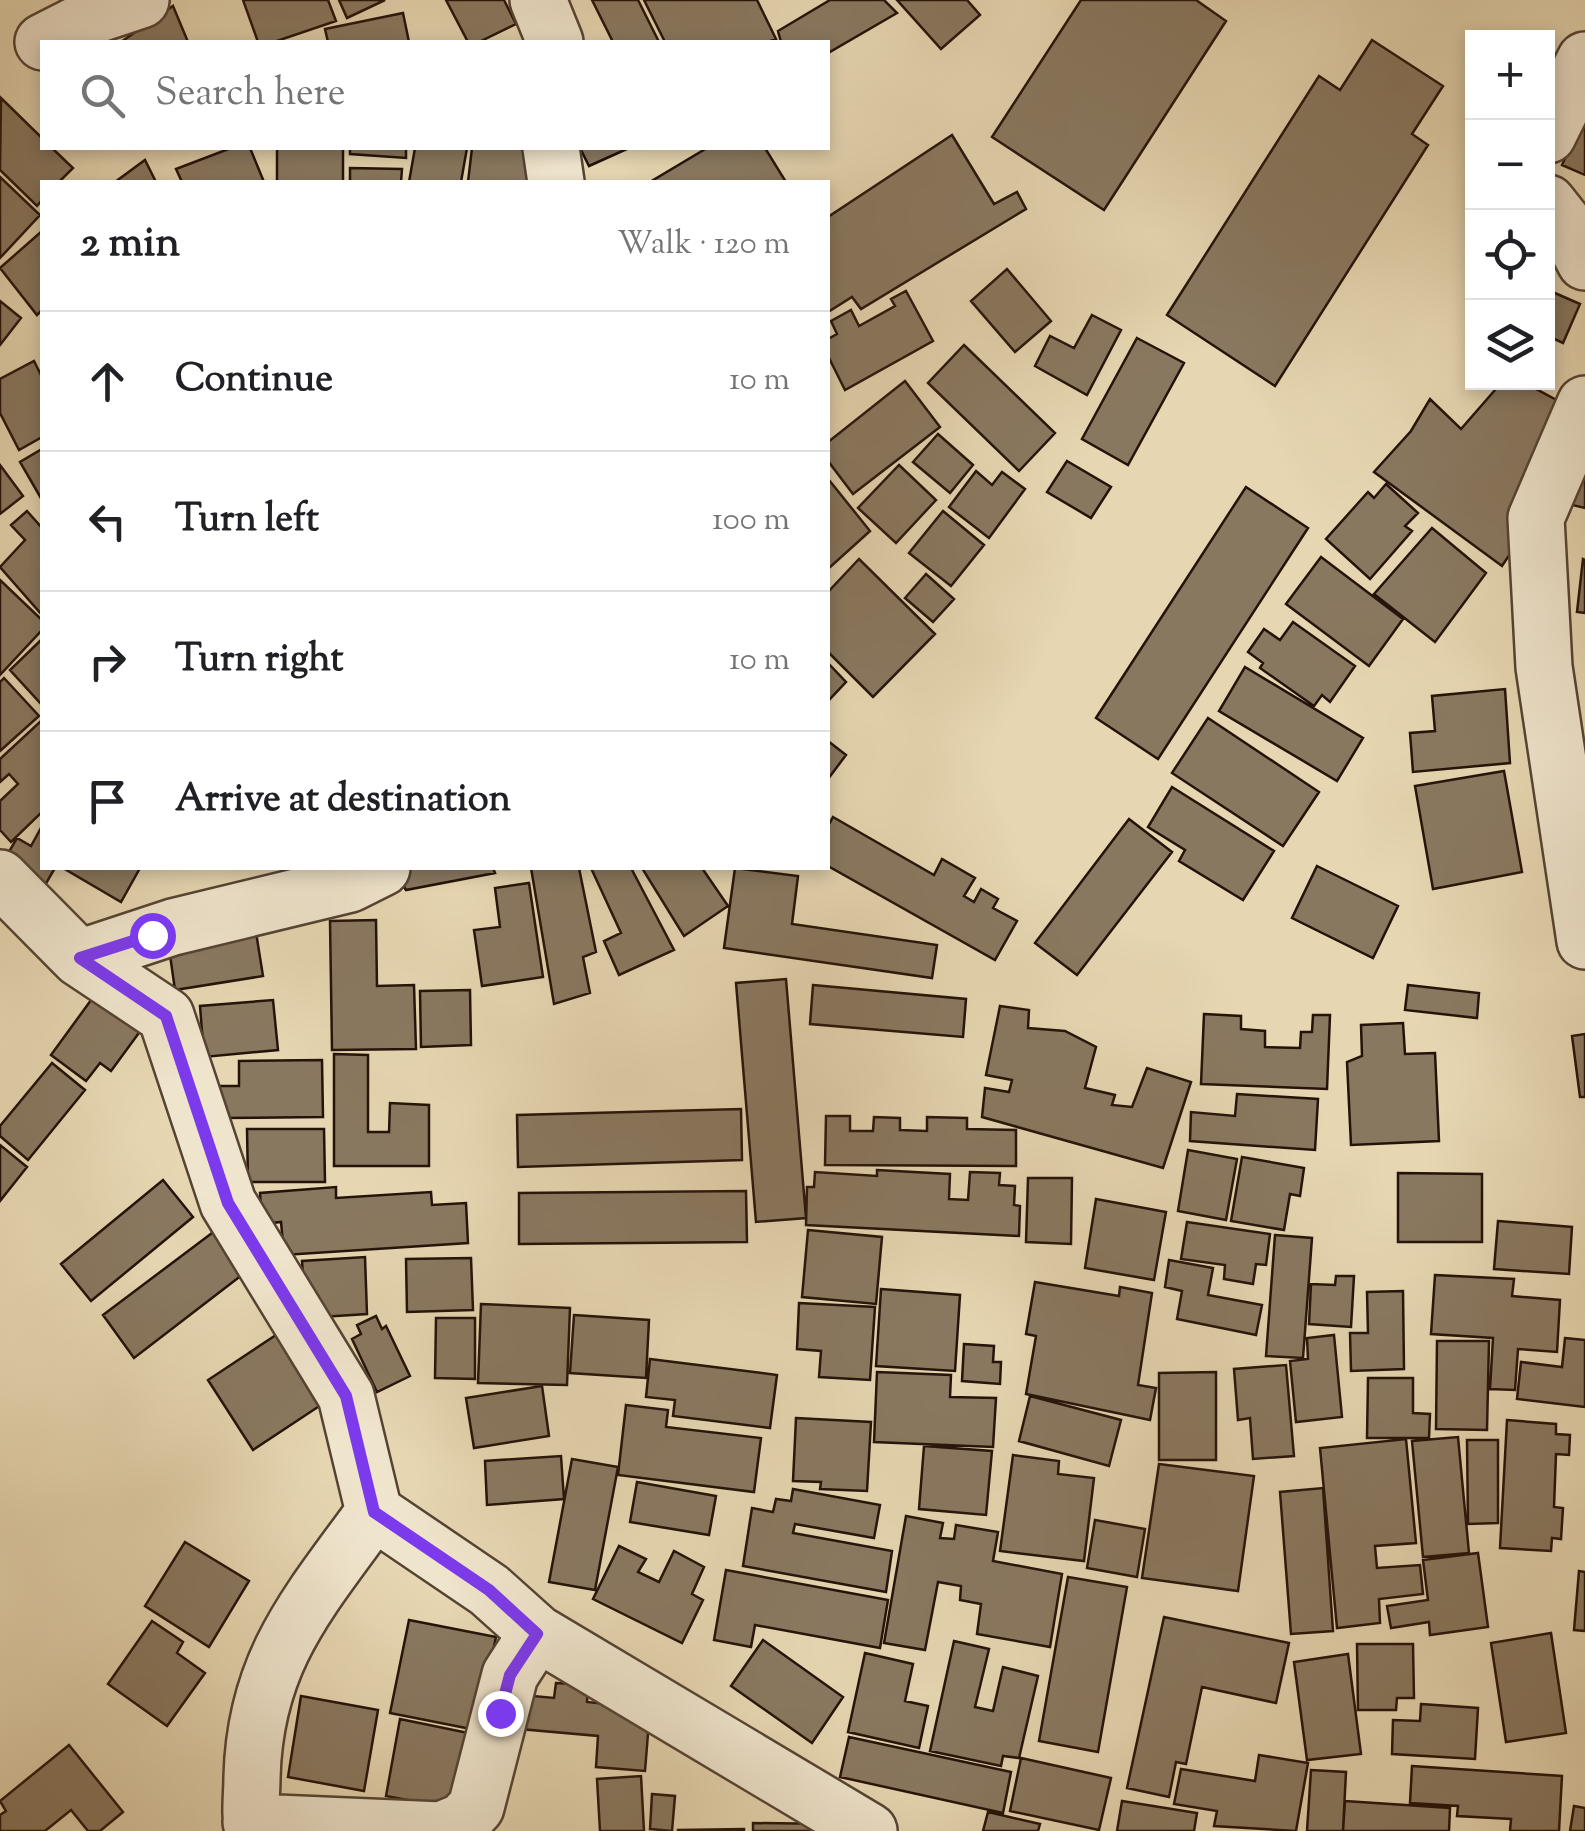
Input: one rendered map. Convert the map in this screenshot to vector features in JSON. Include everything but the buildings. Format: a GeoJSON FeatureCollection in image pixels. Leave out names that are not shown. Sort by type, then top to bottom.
{"type":"FeatureCollection","features":[{"type":"Feature","properties":{"kind":"street"},"geometry":{"type":"LineString","coordinates":[[48,40],[96,15],[141,0]]}},
{"type":"Feature","properties":{"kind":"street"},"geometry":{"type":"LineString","coordinates":[[538,0],[554,40]]}},
{"type":"Feature","properties":{"kind":"street"},"geometry":{"type":"LineString","coordinates":[[1555,121],[1585,60]]}},
{"type":"Feature","properties":{"kind":"street"},"geometry":{"type":"LineString","coordinates":[[551,150],[556,180]]}},
{"type":"Feature","properties":{"kind":"street"},"geometry":{"type":"LineString","coordinates":[[1554,210],[1585,262]]}},
{"type":"Feature","properties":{"kind":"street"},"geometry":{"type":"LineString","coordinates":[[1585,404],[1536,518],[1544,668],[1585,941]]}},
{"type":"Feature","properties":{"kind":"street"},"geometry":{"type":"LineString","coordinates":[[80,958],[173,927],[350,884],[378,870]]}},
{"type":"Feature","properties":{"kind":"street"},"geometry":{"type":"LineString","coordinates":[[0,878],[80,958],[166,1016],[228,1203],[346,1396],[374,1512],[489,1590],[537,1634],[869,1831]]}},
{"type":"Feature","properties":{"kind":"street"},"geometry":{"type":"LineString","coordinates":[[374,1512],[299,1612],[266,1682],[253,1744],[252,1826],[442,1830],[463,1821],[476,1807],[510,1675],[537,1634]]}},
{"type":"Feature","properties":{"kind":"route"},"geometry":{"type":"LineString","coordinates":[[152,935],[80,958],[166,1016],[228,1203],[346,1396],[374,1512],[489,1590],[537,1634],[510,1675],[500,1713]]}}]}
